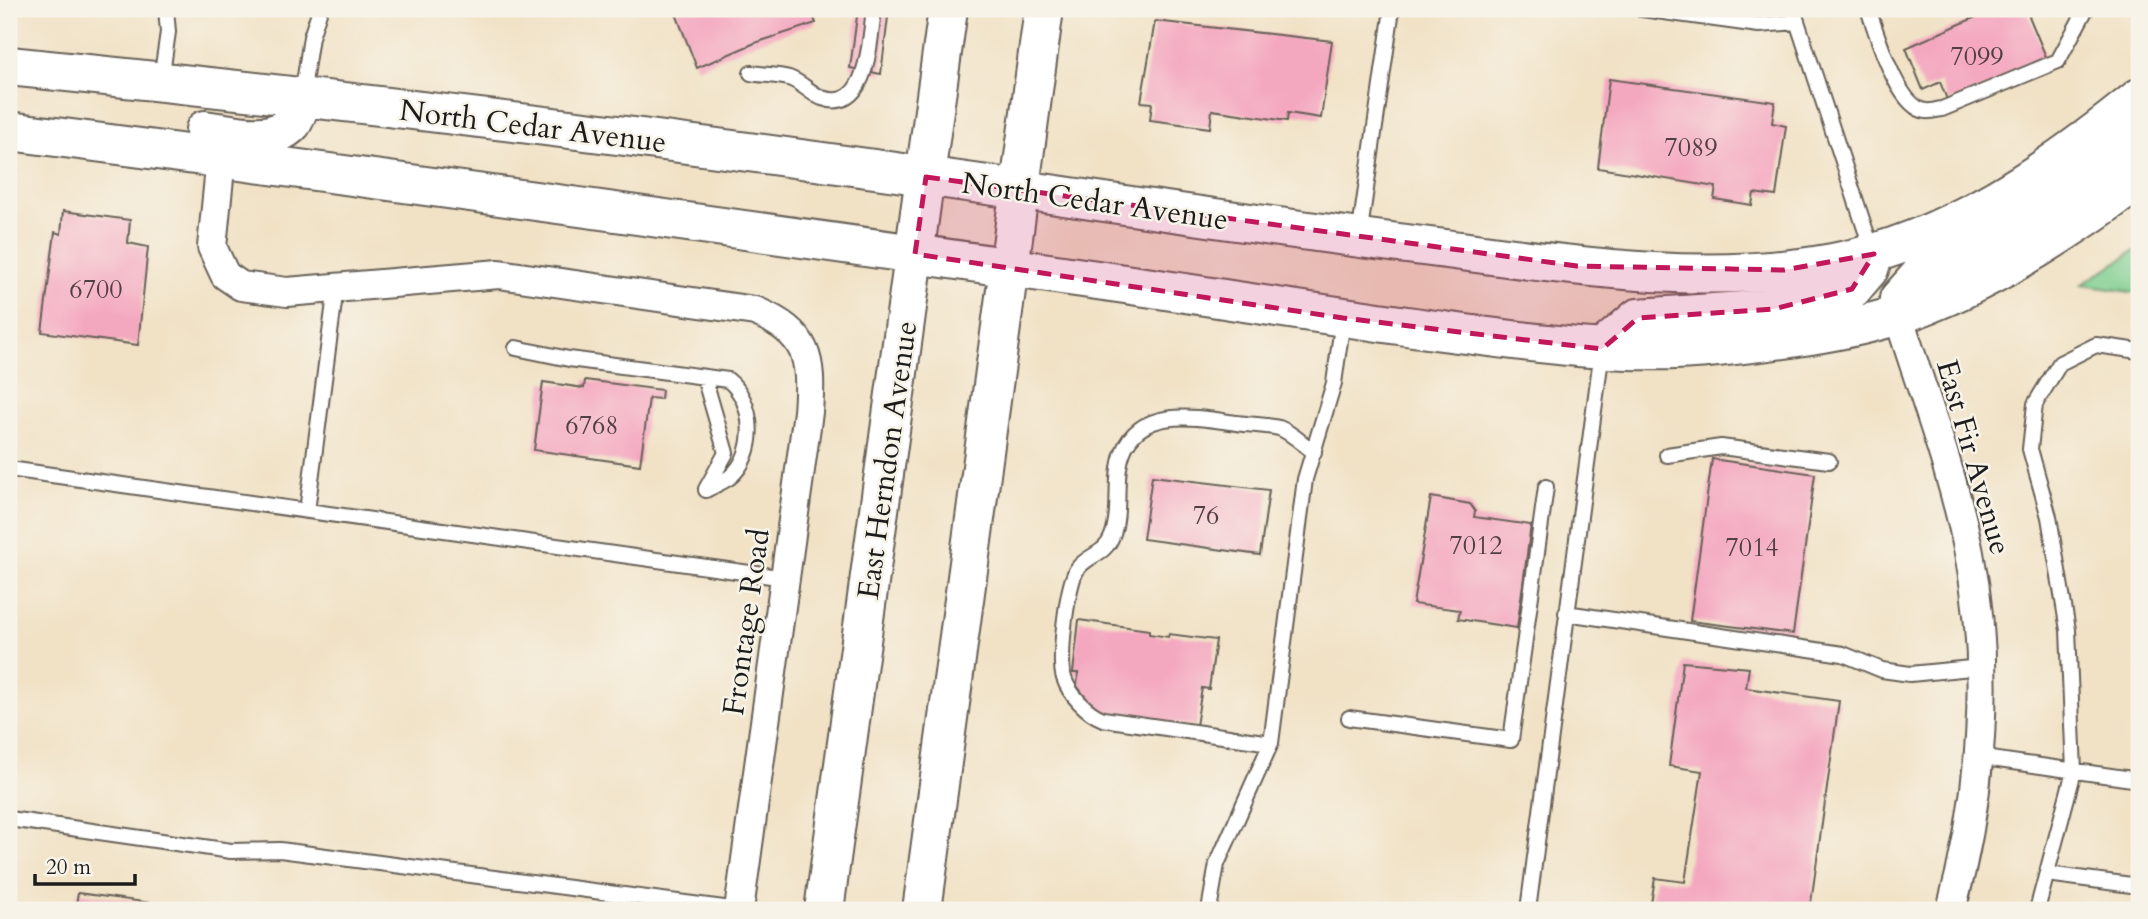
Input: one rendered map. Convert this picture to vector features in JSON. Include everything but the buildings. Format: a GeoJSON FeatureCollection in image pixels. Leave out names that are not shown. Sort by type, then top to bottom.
{"type":"FeatureCollection","features":[{"type":"Feature","properties":{"kind":"main road","name":"East Herndon Avenue"},"geometry":{"type":"LineString","coordinates":[[824,910],[948,9]]}},
{"type":"Feature","properties":{"kind":"main road"},"geometry":{"type":"LineString","coordinates":[[922,910],[1044,9]]}},
{"type":"Feature","properties":{"kind":"main road","name":"North Cedar Avenue"},"geometry":{"type":"LineString","coordinates":[[9,66],[302,97],[926,177],[1577,267],[1648,271],[1784,270],[1874,254],[1926,236],[2037,175],[2139,98]]}},
{"type":"Feature","properties":{"kind":"main road"},"geometry":{"type":"LineString","coordinates":[[9,107],[23,106],[253,136],[273,135],[292,123],[302,97]]}},
{"type":"Feature","properties":{"kind":"main road"},"geometry":{"type":"LineString","coordinates":[[9,131],[1010,267],[1343,318],[1602,349],[1712,348],[1779,339],[1898,315],[1955,292],[2016,260],[2072,228],[2139,180]]}},
{"type":"Feature","properties":{"kind":"main road"},"geometry":{"type":"LineString","coordinates":[[1898,315],[1899,299],[1922,273],[2001,234],[2059,198],[2139,138]]}},
{"type":"Feature","properties":{"kind":"main road"},"geometry":{"type":"LineString","coordinates":[[1602,349],[1638,318],[1774,309],[1852,289],[1869,269],[1874,254]]}},
{"type":"Feature","properties":{"kind":"street"},"geometry":{"type":"LineString","coordinates":[[221,158],[211,232],[217,263],[225,275],[241,286],[265,291],[336,287]]}},
{"type":"Feature","properties":{"kind":"street","name":"Frontage Road"},"geometry":{"type":"LineString","coordinates":[[336,287],[499,274],[755,311],[782,322],[800,343],[810,376],[810,388],[739,910]]}},
{"type":"Feature","properties":{"kind":"street","name":"East Fir Avenue"},"geometry":{"type":"LineString","coordinates":[[1898,315],[1957,500],[1977,606],[1981,667],[1977,757],[1966,847],[1951,910]]}},
{"type":"Feature","properties":{"kind":"lane"},"geometry":{"type":"LineString","coordinates":[[161,81],[168,32],[166,9]]}},
{"type":"Feature","properties":{"kind":"lane"},"geometry":{"type":"LineString","coordinates":[[302,97],[311,37],[320,9]]}},
{"type":"Feature","properties":{"kind":"lane"},"geometry":{"type":"LineString","coordinates":[[751,73],[790,79],[822,98],[840,98],[850,94],[857,87],[866,68],[874,9]]}},
{"type":"Feature","properties":{"kind":"lane"},"geometry":{"type":"LineString","coordinates":[[1359,238],[1392,9]]}},
{"type":"Feature","properties":{"kind":"lane"},"geometry":{"type":"LineString","coordinates":[[1643,9],[1759,25],[1795,15],[1874,254]]}},
{"type":"Feature","properties":{"kind":"lane"},"geometry":{"type":"LineString","coordinates":[[1868,9],[1901,93],[1912,105],[1925,111],[1942,109],[2058,61],[2085,9]]}},
{"type":"Feature","properties":{"kind":"lane"},"geometry":{"type":"LineString","coordinates":[[307,511],[336,287]]}},
{"type":"Feature","properties":{"kind":"lane"},"geometry":{"type":"LineString","coordinates":[[1209,910],[1217,864],[1271,743],[1305,479],[1334,383],[1343,318]]}},
{"type":"Feature","properties":{"kind":"lane"},"geometry":{"type":"LineString","coordinates":[[2037,910],[2074,771],[2068,630],[2049,517],[2029,449],[2035,404],[2060,363],[2096,345],[2139,351]]}},
{"type":"Feature","properties":{"kind":"lane"},"geometry":{"type":"LineString","coordinates":[[516,348],[569,359],[728,380],[739,389],[750,426],[746,451],[731,476],[706,490],[726,453],[704,377]]}},
{"type":"Feature","properties":{"kind":"lane"},"geometry":{"type":"LineString","coordinates":[[1528,910],[1602,349]]}},
{"type":"Feature","properties":{"kind":"lane"},"geometry":{"type":"LineString","coordinates":[[1271,743],[1103,719],[1089,714],[1064,678],[1062,660],[1071,586],[1079,566],[1105,550],[1113,535],[1123,453],[1132,436],[1151,424],[1169,417],[1188,416],[1281,429],[1314,452]]}},
{"type":"Feature","properties":{"kind":"lane"},"geometry":{"type":"LineString","coordinates":[[1667,455],[1721,447],[1829,461]]}},
{"type":"Feature","properties":{"kind":"lane"},"geometry":{"type":"LineString","coordinates":[[9,469],[785,578]]}},
{"type":"Feature","properties":{"kind":"lane"},"geometry":{"type":"LineString","coordinates":[[1349,718],[1511,740],[1546,486]]}},
{"type":"Feature","properties":{"kind":"lane"},"geometry":{"type":"LineString","coordinates":[[1566,613],[1843,654],[1882,670],[1910,674],[1981,667]]}},
{"type":"Feature","properties":{"kind":"lane"},"geometry":{"type":"LineString","coordinates":[[1977,757],[2139,780]]}},
{"type":"Feature","properties":{"kind":"lane"},"geometry":{"type":"LineString","coordinates":[[9,819],[231,851],[280,850],[739,910]]}},
{"type":"Feature","properties":{"kind":"lane"},"geometry":{"type":"LineString","coordinates":[[2047,874],[2139,886]]}},
{"type":"Feature","properties":{"kind":"highlighted area"},"geometry":{"type":"Polygon","coordinates":[[[926,177],[1577,266],[1784,270],[1874,254],[1852,289],[1774,309],[1638,318],[1602,349],[1343,318],[915,254],[926,177]]]}},
{"type":"Feature","properties":{"kind":"green space"},"geometry":{"type":"Polygon","coordinates":[[[2139,248],[2139,293],[2081,285],[2139,248]]]}}]}
